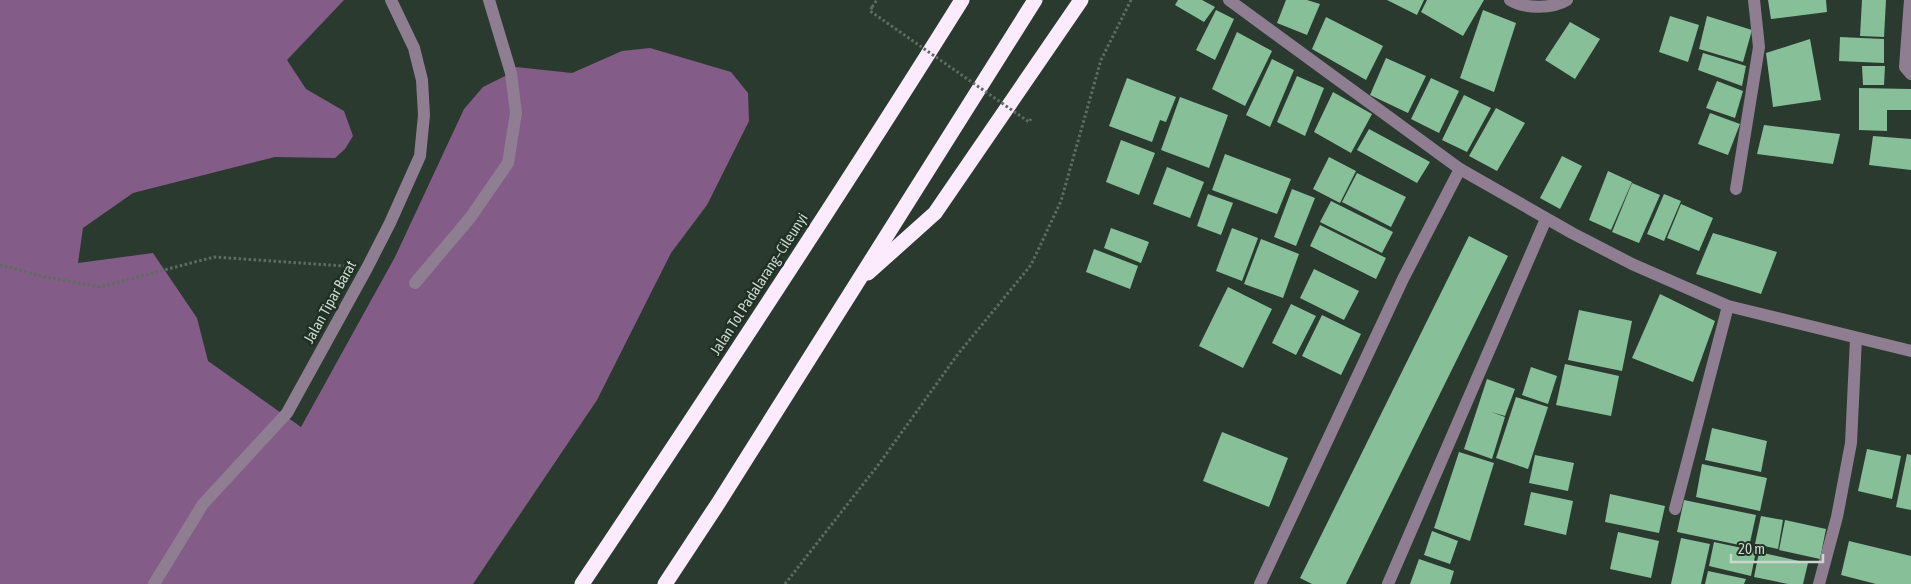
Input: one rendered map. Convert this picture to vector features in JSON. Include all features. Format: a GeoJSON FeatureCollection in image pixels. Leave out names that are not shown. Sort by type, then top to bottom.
{"type":"FeatureCollection","features":[{"type":"Feature","properties":{"kind":"highway","name":"Jalan Tol Padalarang–Cileunyi"},"geometry":{"type":"LineString","coordinates":[[582,584],[693,418],[892,112],[962,0]]}},
{"type":"Feature","properties":{"kind":"highway"},"geometry":{"type":"LineString","coordinates":[[665,584],[724,494],[1035,0]]}},
{"type":"Feature","properties":{"kind":"highway"},"geometry":{"type":"LineString","coordinates":[[854,286],[935,213],[1082,0]]}},
{"type":"Feature","properties":{"kind":"street","name":"Jalan Tipar Barat"},"geometry":{"type":"LineString","coordinates":[[154,584],[203,504],[287,413],[367,268],[390,223],[420,156],[424,115],[422,80],[414,48],[390,0]]}},
{"type":"Feature","properties":{"kind":"street"},"geometry":{"type":"LineString","coordinates":[[415,283],[470,218],[508,163],[516,113],[511,72],[489,0]]}},
{"type":"Feature","properties":{"kind":"street"},"geometry":{"type":"LineString","coordinates":[[1229,0],[1460,169],[1546,219],[1632,264],[1728,306],[1911,351]]}},
{"type":"Feature","properties":{"kind":"street"},"geometry":{"type":"LineString","coordinates":[[1510,0],[1515,3],[1532,6],[1547,6],[1562,3],[1566,0]]}},
{"type":"Feature","properties":{"kind":"street"},"geometry":{"type":"LineString","coordinates":[[1736,189],[1759,47],[1754,0]]}},
{"type":"Feature","properties":{"kind":"street"},"geometry":{"type":"LineString","coordinates":[[1910,0],[1905,67],[1911,74]]}},
{"type":"Feature","properties":{"kind":"street"},"geometry":{"type":"LineString","coordinates":[[1260,584],[1403,279],[1460,169]]}},
{"type":"Feature","properties":{"kind":"street"},"geometry":{"type":"LineString","coordinates":[[1388,584],[1546,219]]}},
{"type":"Feature","properties":{"kind":"street"},"geometry":{"type":"LineString","coordinates":[[1675,509],[1728,306]]}},
{"type":"Feature","properties":{"kind":"street"},"geometry":{"type":"LineString","coordinates":[[1819,584],[1837,517],[1851,443],[1856,338]]}},
{"type":"Feature","properties":{"kind":"path"},"geometry":{"type":"LineString","coordinates":[[877,0],[870,10],[1029,122],[1031,119]]}},
{"type":"Feature","properties":{"kind":"path"},"geometry":{"type":"LineString","coordinates":[[785,584],[879,464],[958,354],[1031,265],[1061,201],[1101,60],[1131,0]]}},
{"type":"Feature","properties":{"kind":"path"},"geometry":{"type":"LineString","coordinates":[[0,265],[41,276],[99,287],[214,257],[367,268]]}},
{"type":"Feature","properties":{"kind":"shaded area"},"geometry":{"type":"Polygon","coordinates":[[[0,0],[344,0],[287,60],[306,89],[344,111],[353,136],[345,149],[335,158],[275,157],[133,193],[83,228],[78,263],[153,253],[197,318],[208,361],[301,427],[395,257],[464,109],[483,87],[511,73],[516,67],[572,73],[622,51],[650,48],[731,72],[748,93],[749,121],[707,205],[671,253],[597,400],[473,584],[0,584],[0,0]]]}},
{"type":"Feature","properties":{"kind":"building"},"geometry":{"type":"Polygon","coordinates":[[[1178,0],[1202,0],[1215,7],[1204,22],[1175,5],[1178,0]]]}},
{"type":"Feature","properties":{"kind":"building"},"geometry":{"type":"Polygon","coordinates":[[[1286,0],[1307,0],[1320,4],[1307,35],[1277,23],[1286,0]]]}},
{"type":"Feature","properties":{"kind":"building"},"geometry":{"type":"Polygon","coordinates":[[[1387,0],[1424,0],[1417,15],[1387,0]]]}},
{"type":"Feature","properties":{"kind":"building"},"geometry":{"type":"Polygon","coordinates":[[[1427,0],[1484,0],[1463,36],[1421,12],[1427,0]]]}},
{"type":"Feature","properties":{"kind":"building"},"geometry":{"type":"Polygon","coordinates":[[[1768,0],[1826,0],[1827,12],[1771,19],[1768,0]]]}},
{"type":"Feature","properties":{"kind":"building"},"geometry":{"type":"Polygon","coordinates":[[[1862,0],[1886,0],[1884,37],[1860,36],[1862,0]]]}},
{"type":"Feature","properties":{"kind":"building"},"geometry":{"type":"Polygon","coordinates":[[[1216,10],[1234,19],[1215,60],[1196,50],[1216,10]]]}},
{"type":"Feature","properties":{"kind":"building"},"geometry":{"type":"Polygon","coordinates":[[[1483,10],[1516,23],[1494,92],[1460,78],[1483,10]]]}},
{"type":"Feature","properties":{"kind":"building"},"geometry":{"type":"Polygon","coordinates":[[[1670,16],[1699,25],[1688,62],[1659,52],[1670,16]]]}},
{"type":"Feature","properties":{"kind":"building"},"geometry":{"type":"Polygon","coordinates":[[[1707,16],[1752,30],[1743,62],[1699,49],[1707,16]]]}},
{"type":"Feature","properties":{"kind":"building"},"geometry":{"type":"Polygon","coordinates":[[[1326,17],[1383,46],[1366,80],[1312,49],[1326,17]]]}},
{"type":"Feature","properties":{"kind":"building"},"geometry":{"type":"Polygon","coordinates":[[[1570,22],[1600,39],[1575,79],[1545,60],[1570,22]]]}},
{"type":"Feature","properties":{"kind":"building"},"geometry":{"type":"Polygon","coordinates":[[[1237,32],[1272,51],[1245,106],[1212,89],[1237,32]]]}},
{"type":"Feature","properties":{"kind":"building"},"geometry":{"type":"Polygon","coordinates":[[[1840,37],[1884,39],[1884,63],[1839,61],[1840,37]]]}},
{"type":"Feature","properties":{"kind":"building"},"geometry":{"type":"Polygon","coordinates":[[[1810,39],[1821,100],[1773,107],[1766,53],[1810,39]]]}},
{"type":"Feature","properties":{"kind":"building"},"geometry":{"type":"Polygon","coordinates":[[[1703,53],[1746,66],[1742,86],[1698,70],[1703,53]]]}},
{"type":"Feature","properties":{"kind":"building"},"geometry":{"type":"Polygon","coordinates":[[[1386,58],[1426,76],[1408,113],[1370,95],[1386,58]]]}},
{"type":"Feature","properties":{"kind":"building"},"geometry":{"type":"Polygon","coordinates":[[[1272,59],[1294,70],[1270,127],[1246,115],[1272,59]]]}},
{"type":"Feature","properties":{"kind":"building"},"geometry":{"type":"Polygon","coordinates":[[[1862,66],[1885,66],[1884,85],[1863,85],[1862,66]]]}},
{"type":"Feature","properties":{"kind":"building"},"geometry":{"type":"Polygon","coordinates":[[[1297,76],[1324,88],[1305,136],[1277,122],[1297,76]]]}},
{"type":"Feature","properties":{"kind":"building"},"geometry":{"type":"Polygon","coordinates":[[[1127,78],[1176,97],[1166,122],[1160,120],[1152,142],[1109,126],[1127,78]]]}},
{"type":"Feature","properties":{"kind":"building"},"geometry":{"type":"Polygon","coordinates":[[[1431,78],[1459,91],[1439,133],[1411,119],[1431,78]]]}},
{"type":"Feature","properties":{"kind":"building"},"geometry":{"type":"Polygon","coordinates":[[[1717,81],[1743,91],[1735,118],[1706,108],[1717,81]]]}},
{"type":"Feature","properties":{"kind":"building"},"geometry":{"type":"Polygon","coordinates":[[[1859,88],[1911,89],[1911,110],[1887,110],[1887,131],[1859,130],[1859,88]]]}},
{"type":"Feature","properties":{"kind":"building"},"geometry":{"type":"Polygon","coordinates":[[[1333,92],[1372,114],[1351,153],[1314,132],[1333,92]]]}},
{"type":"Feature","properties":{"kind":"building"},"geometry":{"type":"Polygon","coordinates":[[[1464,95],[1491,108],[1467,152],[1442,140],[1464,95]]]}},
{"type":"Feature","properties":{"kind":"building"},"geometry":{"type":"Polygon","coordinates":[[[1180,97],[1228,115],[1209,168],[1161,150],[1180,97]]]}},
{"type":"Feature","properties":{"kind":"building"},"geometry":{"type":"Polygon","coordinates":[[[1496,108],[1525,123],[1497,171],[1469,156],[1496,108]]]}},
{"type":"Feature","properties":{"kind":"building"},"geometry":{"type":"Polygon","coordinates":[[[1710,113],[1740,124],[1728,155],[1698,144],[1710,113]]]}},
{"type":"Feature","properties":{"kind":"building"},"geometry":{"type":"Polygon","coordinates":[[[1764,125],[1840,134],[1833,164],[1757,154],[1764,125]]]}},
{"type":"Feature","properties":{"kind":"building"},"geometry":{"type":"Polygon","coordinates":[[[1369,129],[1430,162],[1417,183],[1357,150],[1369,129]]]}},
{"type":"Feature","properties":{"kind":"building"},"geometry":{"type":"Polygon","coordinates":[[[1873,136],[1911,139],[1911,170],[1869,165],[1873,136]]]}},
{"type":"Feature","properties":{"kind":"building"},"geometry":{"type":"Polygon","coordinates":[[[1121,140],[1155,153],[1139,195],[1106,182],[1121,140]]]}},
{"type":"Feature","properties":{"kind":"building"},"geometry":{"type":"Polygon","coordinates":[[[1225,154],[1291,179],[1277,214],[1212,190],[1225,154]]]}},
{"type":"Feature","properties":{"kind":"building"},"geometry":{"type":"Polygon","coordinates":[[[1562,156],[1582,166],[1560,209],[1540,198],[1562,156]]]}},
{"type":"Feature","properties":{"kind":"building"},"geometry":{"type":"Polygon","coordinates":[[[1329,157],[1356,171],[1340,203],[1313,189],[1329,157]]]}},
{"type":"Feature","properties":{"kind":"building"},"geometry":{"type":"Polygon","coordinates":[[[1167,167],[1204,182],[1190,218],[1153,204],[1167,167]]]}},
{"type":"Feature","properties":{"kind":"building"},"geometry":{"type":"Polygon","coordinates":[[[1608,171],[1632,182],[1611,230],[1589,220],[1608,171]]]}},
{"type":"Feature","properties":{"kind":"building"},"geometry":{"type":"Polygon","coordinates":[[[1357,173],[1406,197],[1391,227],[1342,202],[1357,173]]]}},
{"type":"Feature","properties":{"kind":"building"},"geometry":{"type":"Polygon","coordinates":[[[1632,183],[1660,195],[1639,243],[1612,232],[1632,183]]]}},
{"type":"Feature","properties":{"kind":"building"},"geometry":{"type":"Polygon","coordinates":[[[1292,189],[1315,198],[1296,246],[1274,237],[1292,189]]]}},
{"type":"Feature","properties":{"kind":"building"},"geometry":{"type":"Polygon","coordinates":[[[1208,194],[1233,203],[1221,235],[1197,226],[1208,194]]]}},
{"type":"Feature","properties":{"kind":"building"},"geometry":{"type":"Polygon","coordinates":[[[1664,194],[1681,201],[1664,241],[1647,234],[1664,194]]]}},
{"type":"Feature","properties":{"kind":"building"},"geometry":{"type":"Polygon","coordinates":[[[1331,201],[1393,232],[1382,253],[1320,222],[1331,201]]]}},
{"type":"Feature","properties":{"kind":"building"},"geometry":{"type":"Polygon","coordinates":[[[1681,204],[1713,218],[1699,251],[1667,238],[1681,204]]]}},
{"type":"Feature","properties":{"kind":"building"},"geometry":{"type":"Polygon","coordinates":[[[1320,225],[1386,258],[1376,279],[1310,246],[1320,225]]]}},
{"type":"Feature","properties":{"kind":"building"},"geometry":{"type":"Polygon","coordinates":[[[1111,228],[1149,242],[1141,263],[1104,248],[1111,228]]]}},
{"type":"Feature","properties":{"kind":"building"},"geometry":{"type":"Polygon","coordinates":[[[1232,228],[1258,238],[1242,281],[1216,271],[1232,228]]]}},
{"type":"Feature","properties":{"kind":"building"},"geometry":{"type":"Polygon","coordinates":[[[1713,233],[1777,252],[1761,294],[1696,274],[1713,233]]]}},
{"type":"Feature","properties":{"kind":"building"},"geometry":{"type":"Polygon","coordinates":[[[1469,236],[1508,256],[1346,584],[1312,584],[1300,578],[1469,236]]]}},
{"type":"Feature","properties":{"kind":"building"},"geometry":{"type":"Polygon","coordinates":[[[1261,239],[1299,254],[1283,298],[1244,284],[1261,239]]]}},
{"type":"Feature","properties":{"kind":"building"},"geometry":{"type":"Polygon","coordinates":[[[1094,249],[1138,266],[1130,289],[1086,272],[1094,249]]]}},
{"type":"Feature","properties":{"kind":"building"},"geometry":{"type":"Polygon","coordinates":[[[1314,269],[1359,291],[1344,320],[1300,298],[1314,269]]]}},
{"type":"Feature","properties":{"kind":"building"},"geometry":{"type":"Polygon","coordinates":[[[1228,287],[1272,309],[1243,368],[1199,346],[1228,287]]]}},
{"type":"Feature","properties":{"kind":"building"},"geometry":{"type":"Polygon","coordinates":[[[1660,294],[1715,321],[1693,382],[1632,358],[1660,294]]]}},
{"type":"Feature","properties":{"kind":"building"},"geometry":{"type":"Polygon","coordinates":[[[1291,304],[1316,316],[1296,355],[1272,343],[1291,304]]]}},
{"type":"Feature","properties":{"kind":"building"},"geometry":{"type":"Polygon","coordinates":[[[1579,310],[1632,321],[1622,371],[1568,360],[1579,310]]]}},
{"type":"Feature","properties":{"kind":"building"},"geometry":{"type":"Polygon","coordinates":[[[1322,315],[1361,334],[1341,375],[1302,356],[1322,315]]]}},
{"type":"Feature","properties":{"kind":"building"},"geometry":{"type":"Polygon","coordinates":[[[1565,364],[1619,376],[1611,416],[1556,405],[1565,364]]]}},
{"type":"Feature","properties":{"kind":"building"},"geometry":{"type":"Polygon","coordinates":[[[1531,367],[1557,376],[1548,404],[1522,395],[1531,367]]]}},
{"type":"Feature","properties":{"kind":"building"},"geometry":{"type":"Polygon","coordinates":[[[1487,379],[1515,389],[1505,416],[1491,412],[1505,417],[1492,459],[1464,449],[1487,379]]]}},
{"type":"Feature","properties":{"kind":"building"},"geometry":{"type":"Polygon","coordinates":[[[1516,397],[1548,407],[1528,469],[1496,458],[1516,397]]]}},
{"type":"Feature","properties":{"kind":"building"},"geometry":{"type":"Polygon","coordinates":[[[1712,428],[1767,441],[1761,472],[1705,460],[1712,428]]]}},
{"type":"Feature","properties":{"kind":"building"},"geometry":{"type":"Polygon","coordinates":[[[1222,432],[1288,458],[1269,507],[1203,481],[1222,432]]]}},
{"type":"Feature","properties":{"kind":"building"},"geometry":{"type":"Polygon","coordinates":[[[1867,449],[1901,456],[1892,499],[1858,491],[1867,449]]]}},
{"type":"Feature","properties":{"kind":"building"},"geometry":{"type":"Polygon","coordinates":[[[1459,452],[1494,463],[1470,541],[1434,528],[1459,452]]]}},
{"type":"Feature","properties":{"kind":"building"},"geometry":{"type":"Polygon","coordinates":[[[1907,454],[1911,455],[1911,510],[1896,507],[1907,454]]]}},
{"type":"Feature","properties":{"kind":"building"},"geometry":{"type":"Polygon","coordinates":[[[1535,455],[1574,463],[1568,491],[1529,483],[1535,455]]]}},
{"type":"Feature","properties":{"kind":"building"},"geometry":{"type":"Polygon","coordinates":[[[1702,464],[1767,478],[1760,511],[1696,497],[1702,464]]]}},
{"type":"Feature","properties":{"kind":"building"},"geometry":{"type":"Polygon","coordinates":[[[1531,492],[1573,501],[1566,535],[1524,525],[1531,492]]]}},
{"type":"Feature","properties":{"kind":"building"},"geometry":{"type":"Polygon","coordinates":[[[1610,494],[1665,506],[1659,533],[1605,522],[1610,494]]]}},
{"type":"Feature","properties":{"kind":"building"},"geometry":{"type":"Polygon","coordinates":[[[1684,500],[1756,515],[1749,547],[1677,532],[1684,500]]]}},
{"type":"Feature","properties":{"kind":"building"},"geometry":{"type":"Polygon","coordinates":[[[1761,516],[1783,520],[1778,549],[1755,544],[1761,516]]]}},
{"type":"Feature","properties":{"kind":"building"},"geometry":{"type":"Polygon","coordinates":[[[1785,520],[1826,529],[1820,559],[1779,550],[1785,520]]]}},
{"type":"Feature","properties":{"kind":"building"},"geometry":{"type":"Polygon","coordinates":[[[1432,531],[1458,541],[1450,564],[1424,555],[1432,531]]]}},
{"type":"Feature","properties":{"kind":"building"},"geometry":{"type":"Polygon","coordinates":[[[1618,532],[1659,541],[1651,578],[1610,569],[1618,532]]]}},
{"type":"Feature","properties":{"kind":"building"},"geometry":{"type":"Polygon","coordinates":[[[1681,538],[1710,544],[1701,584],[1671,584],[1681,538]]]}},
{"type":"Feature","properties":{"kind":"building"},"geometry":{"type":"Polygon","coordinates":[[[1849,541],[1911,556],[1911,584],[1876,584],[1841,575],[1849,541]]]}},
{"type":"Feature","properties":{"kind":"building"},"geometry":{"type":"Polygon","coordinates":[[[1714,542],[1756,551],[1751,576],[1709,566],[1714,542]]]}},
{"type":"Feature","properties":{"kind":"building"},"geometry":{"type":"Polygon","coordinates":[[[1759,552],[1808,563],[1803,584],[1788,584],[1754,577],[1759,552]]]}},
{"type":"Feature","properties":{"kind":"building"},"geometry":{"type":"Polygon","coordinates":[[[1419,559],[1454,571],[1450,584],[1410,584],[1419,559]]]}},
{"type":"Feature","properties":{"kind":"building"},"geometry":{"type":"Polygon","coordinates":[[[1708,571],[1746,579],[1744,584],[1705,584],[1708,571]]]}}]}
